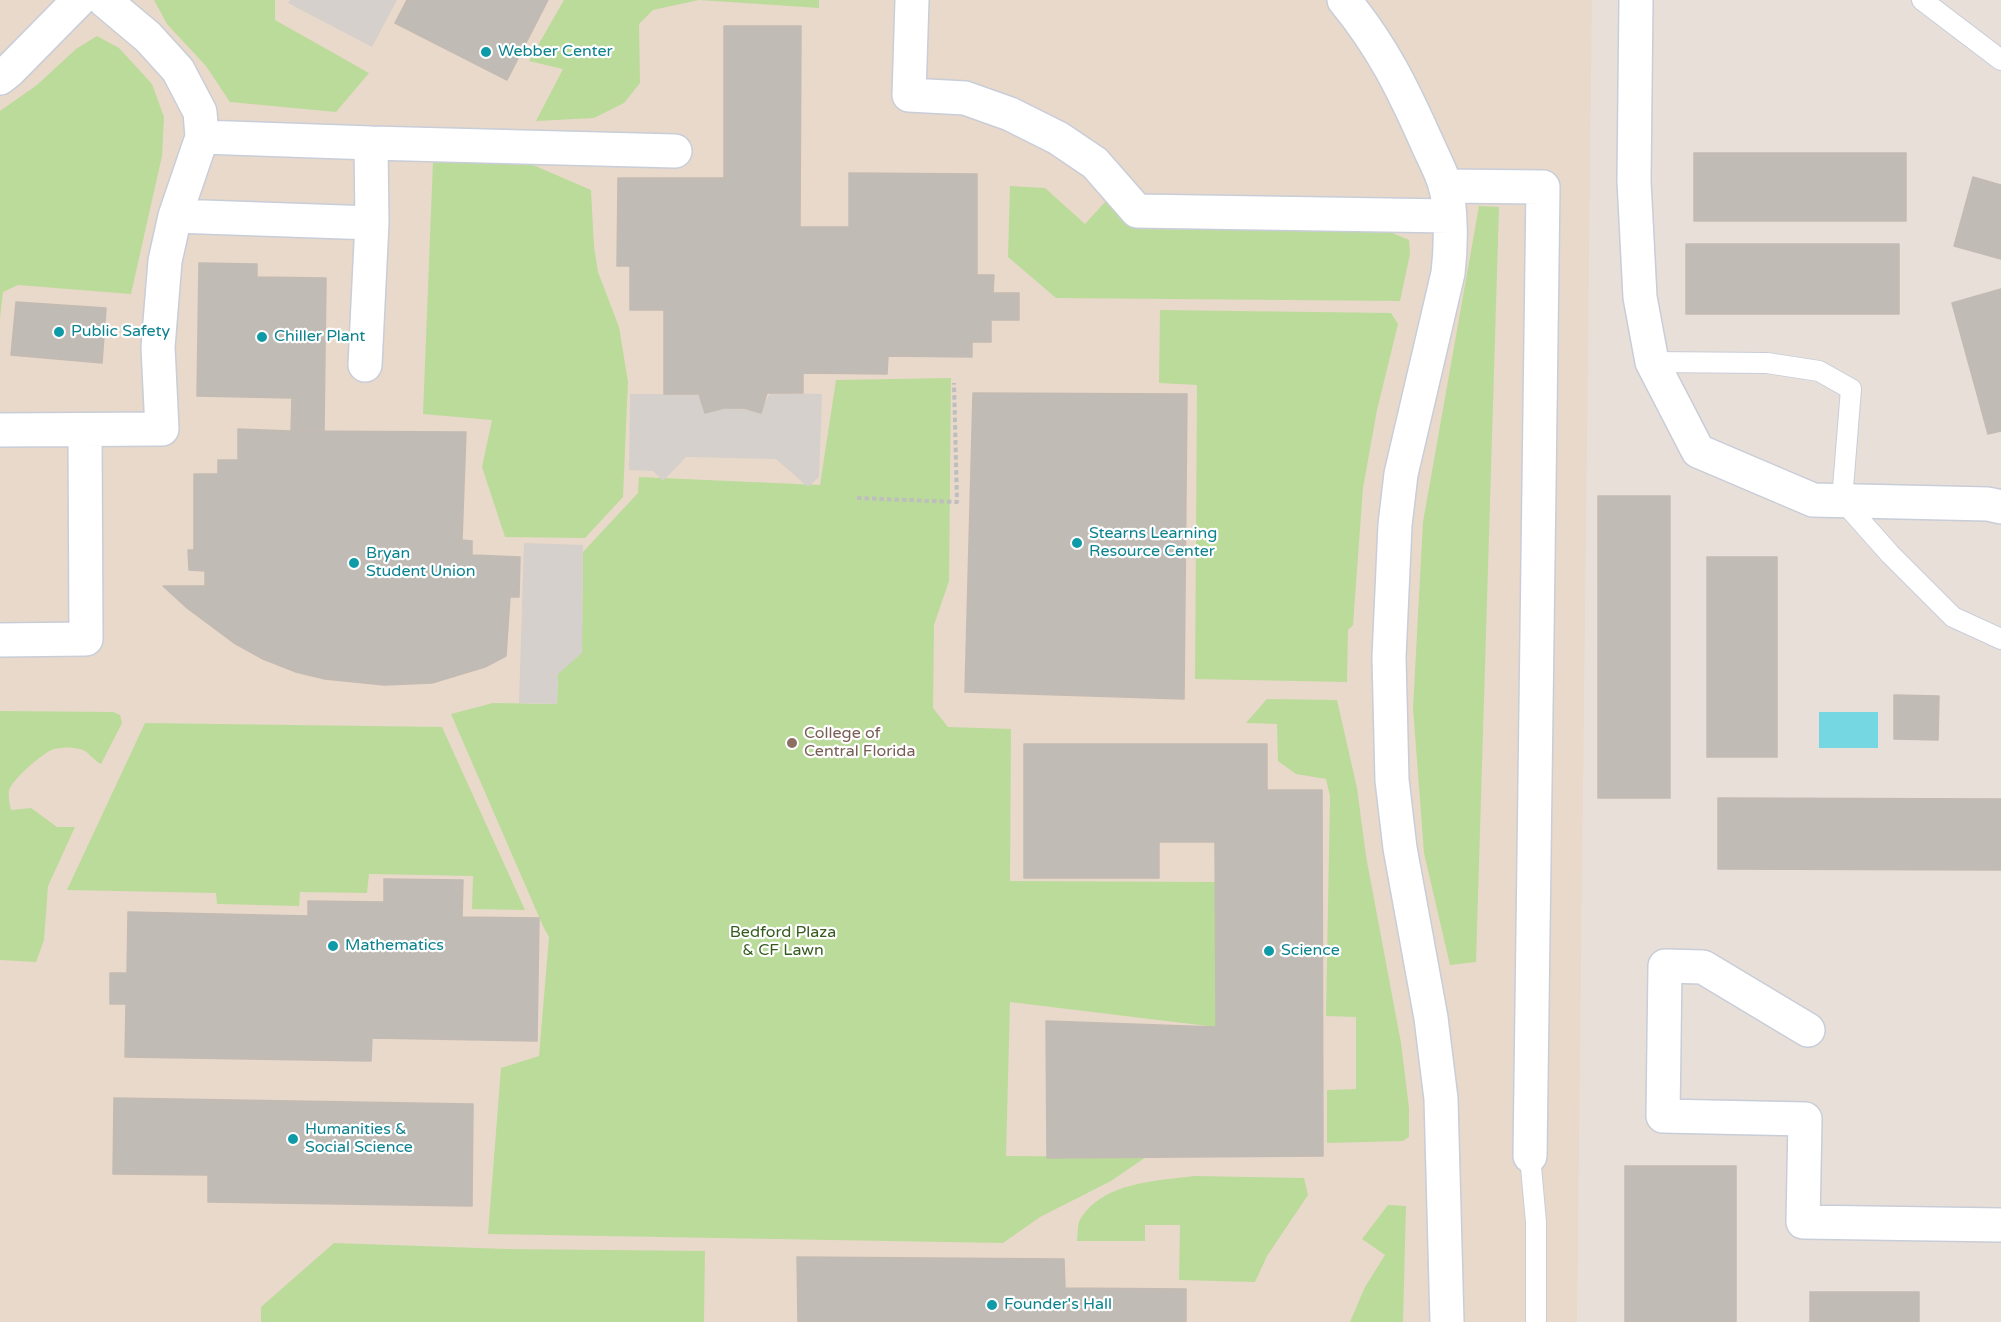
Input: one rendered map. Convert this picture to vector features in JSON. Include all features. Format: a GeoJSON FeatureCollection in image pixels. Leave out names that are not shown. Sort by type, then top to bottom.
{"type":"FeatureCollection","features":[{"type":"Feature","properties":{"kind":"street"},"geometry":{"type":"LineString","coordinates":[[0,78],[79,0]]}},
{"type":"Feature","properties":{"kind":"street"},"geometry":{"type":"LineString","coordinates":[[0,430],[162,429],[158,347],[165,261],[175,216],[202,137],[200,112],[178,70],[148,38],[104,0]]}},
{"type":"Feature","properties":{"kind":"street"},"geometry":{"type":"LineString","coordinates":[[912,0],[909,95],[965,99],[1010,114],[1058,138],[1095,163],[1137,211],[1447,201],[1543,187],[1530,1156]]}},
{"type":"Feature","properties":{"kind":"street"},"geometry":{"type":"LineString","coordinates":[[1344,0],[1383,53],[1404,91],[1447,201],[1451,248],[1448,273],[1401,474],[1395,525],[1389,657],[1392,780],[1400,848],[1431,1018],[1441,1099],[1447,1322]]}},
{"type":"Feature","properties":{"kind":"street"},"geometry":{"type":"LineString","coordinates":[[1636,0],[1634,181],[1640,297],[1652,362],[1698,451],[1814,500],[1988,504],[2001,507]]}},
{"type":"Feature","properties":{"kind":"street"},"geometry":{"type":"LineString","coordinates":[[202,137],[675,151]]}},
{"type":"Feature","properties":{"kind":"street"},"geometry":{"type":"LineString","coordinates":[[365,365],[372,223],[371,143]]}},
{"type":"Feature","properties":{"kind":"street"},"geometry":{"type":"LineString","coordinates":[[175,216],[372,223]]}},
{"type":"Feature","properties":{"kind":"street"},"geometry":{"type":"LineString","coordinates":[[0,640],[86,639],[99,430]]}},
{"type":"Feature","properties":{"kind":"street"},"geometry":{"type":"LineString","coordinates":[[1808,1030],[1703,967],[1665,966],[1663,1116],[1805,1119],[1803,1222],[2001,1225]]}},
{"type":"Feature","properties":{"kind":"lane"},"geometry":{"type":"LineString","coordinates":[[1922,0],[2001,60]]}},
{"type":"Feature","properties":{"kind":"lane"},"geometry":{"type":"LineString","coordinates":[[1652,362],[1767,363],[1819,371],[1851,389],[1842,500],[1890,554],[1953,617],[2001,639]]}},
{"type":"Feature","properties":{"kind":"lane"},"geometry":{"type":"LineString","coordinates":[[1530,1156],[1536,1222],[1536,1322]]}},
{"type":"Feature","properties":{"kind":"path"},"geometry":{"type":"LineString","coordinates":[[857,498],[957,502],[954,383]]}},
{"type":"Feature","properties":{"kind":"shaded area","name":"College of Central Florida"},"geometry":{"type":"Polygon","coordinates":[[[0,0],[1592,0],[1577,1322],[0,1322],[0,0]]]}},
{"type":"Feature","properties":{"kind":"shaded area"},"geometry":{"type":"Polygon","coordinates":[[[290,0],[397,0],[372,47],[288,3],[290,0]]]}},
{"type":"Feature","properties":{"kind":"shaded area"},"geometry":{"type":"Polygon","coordinates":[[[770,393],[822,394],[819,477],[808,487],[776,459],[686,457],[663,481],[653,471],[629,470],[630,394],[699,394],[703,408],[762,408],[770,393]]]}},
{"type":"Feature","properties":{"kind":"shaded area"},"geometry":{"type":"Polygon","coordinates":[[[524,543],[583,545],[582,653],[558,674],[557,704],[519,703],[524,543]]]}},
{"type":"Feature","properties":{"kind":"green space"},"geometry":{"type":"Polygon","coordinates":[[[154,0],[275,0],[275,20],[369,73],[336,112],[230,102],[206,66],[167,24],[154,0]]]}},
{"type":"Feature","properties":{"kind":"green space"},"geometry":{"type":"Polygon","coordinates":[[[564,0],[699,0],[653,10],[639,24],[640,83],[624,103],[594,118],[536,121],[563,69],[529,61],[564,0]]]}},
{"type":"Feature","properties":{"kind":"green space"},"geometry":{"type":"Polygon","coordinates":[[[699,0],[819,0],[819,8],[699,0]]]}},
{"type":"Feature","properties":{"kind":"green space"},"geometry":{"type":"Polygon","coordinates":[[[97,36],[119,48],[152,84],[164,117],[162,156],[131,294],[18,285],[3,292],[0,318],[0,111],[37,85],[76,49],[97,36]]]}},
{"type":"Feature","properties":{"kind":"green space"},"geometry":{"type":"Polygon","coordinates":[[[433,161],[533,165],[591,190],[594,247],[598,272],[619,327],[628,382],[623,497],[585,538],[505,537],[482,467],[492,420],[423,414],[433,161]]]}},
{"type":"Feature","properties":{"kind":"green space"},"geometry":{"type":"Polygon","coordinates":[[[1010,186],[1045,188],[1085,224],[1106,201],[1141,229],[1390,232],[1409,240],[1410,254],[1400,301],[1056,298],[1008,257],[1010,186]]]}},
{"type":"Feature","properties":{"kind":"green space"},"geometry":{"type":"Polygon","coordinates":[[[1479,206],[1499,207],[1476,962],[1450,965],[1424,853],[1413,708],[1423,522],[1479,206]]]}},
{"type":"Feature","properties":{"kind":"green space"},"geometry":{"type":"Polygon","coordinates":[[[1160,310],[1391,313],[1398,324],[1377,410],[1363,488],[1353,625],[1348,630],[1347,682],[1195,679],[1197,385],[1159,383],[1160,310]]]}},
{"type":"Feature","properties":{"kind":"green space","name":"Bedford Plaza & CF Lawn"},"geometry":{"type":"Polygon","coordinates":[[[951,378],[949,581],[934,625],[933,708],[948,727],[1011,729],[1010,881],[1215,882],[1216,1027],[1010,1002],[1006,1156],[1146,1157],[1111,1181],[1040,1217],[1003,1243],[488,1234],[501,1068],[539,1056],[549,937],[451,714],[493,703],[557,704],[558,674],[582,640],[583,552],[638,493],[639,477],[820,485],[836,380],[951,378]]]}},
{"type":"Feature","properties":{"kind":"green space"},"geometry":{"type":"Polygon","coordinates":[[[1267,699],[1337,700],[1357,788],[1366,856],[1401,1043],[1409,1108],[1409,1137],[1403,1141],[1327,1143],[1327,1090],[1356,1089],[1356,1017],[1326,1016],[1330,796],[1326,779],[1296,774],[1278,761],[1277,724],[1246,723],[1267,699]]]}},
{"type":"Feature","properties":{"kind":"green space"},"geometry":{"type":"Polygon","coordinates":[[[0,711],[113,712],[120,715],[122,723],[101,764],[80,749],[54,749],[28,767],[15,780],[9,791],[11,810],[31,808],[57,827],[75,827],[48,886],[44,940],[36,962],[0,960],[0,711]]]}},
{"type":"Feature","properties":{"kind":"green space"},"geometry":{"type":"Polygon","coordinates":[[[145,723],[442,727],[525,910],[472,909],[473,876],[369,874],[367,893],[300,892],[299,906],[217,904],[216,893],[67,890],[145,723]]]}},
{"type":"Feature","properties":{"kind":"green space"},"geometry":{"type":"Polygon","coordinates":[[[1194,1176],[1304,1178],[1308,1195],[1267,1256],[1255,1282],[1179,1280],[1180,1225],[1145,1225],[1145,1241],[1077,1241],[1080,1220],[1091,1206],[1103,1197],[1132,1185],[1194,1176]]]}},
{"type":"Feature","properties":{"kind":"green space"},"geometry":{"type":"Polygon","coordinates":[[[1388,1205],[1406,1206],[1403,1322],[1350,1322],[1365,1287],[1385,1255],[1362,1239],[1388,1205]]]}},
{"type":"Feature","properties":{"kind":"green space"},"geometry":{"type":"Polygon","coordinates":[[[334,1243],[507,1249],[705,1251],[704,1322],[261,1322],[261,1307],[334,1243]]]}},
{"type":"Feature","properties":{"kind":"water"},"geometry":{"type":"Polygon","coordinates":[[[1819,712],[1878,712],[1878,748],[1819,748],[1819,712]]]}},
{"type":"Feature","properties":{"kind":"building","name":"Webber Center"},"geometry":{"type":"Polygon","coordinates":[[[407,0],[548,0],[507,80],[395,23],[407,0]]]}},
{"type":"Feature","properties":{"kind":"building"},"geometry":{"type":"Polygon","coordinates":[[[724,26],[801,26],[800,227],[849,227],[849,173],[977,174],[977,275],[994,275],[993,293],[1019,293],[1019,320],[991,320],[991,342],[972,342],[972,357],[888,356],[887,374],[803,373],[803,393],[767,393],[761,413],[744,408],[724,408],[705,413],[699,394],[664,394],[664,310],[630,310],[630,266],[617,266],[618,178],[724,178],[724,26]]]}},
{"type":"Feature","properties":{"kind":"building"},"geometry":{"type":"Polygon","coordinates":[[[1694,153],[1906,153],[1906,221],[1694,221],[1694,153]]]}},
{"type":"Feature","properties":{"kind":"building"},"geometry":{"type":"Polygon","coordinates":[[[1973,177],[2001,185],[2001,259],[1954,246],[1973,177]]]}},
{"type":"Feature","properties":{"kind":"building"},"geometry":{"type":"Polygon","coordinates":[[[1686,244],[1899,244],[1899,314],[1686,314],[1686,244]]]}},
{"type":"Feature","properties":{"kind":"building","name":"Chiller Plant"},"geometry":{"type":"Polygon","coordinates":[[[199,263],[257,264],[257,277],[326,278],[324,432],[291,431],[292,398],[197,396],[199,263]]]}},
{"type":"Feature","properties":{"kind":"building"},"geometry":{"type":"Polygon","coordinates":[[[2001,289],[2001,431],[1988,434],[1952,303],[2001,289]]]}},
{"type":"Feature","properties":{"kind":"building","name":"Public Safety"},"geometry":{"type":"Polygon","coordinates":[[[16,302],[106,308],[102,363],[11,355],[16,302]]]}},
{"type":"Feature","properties":{"kind":"building","name":"Stearns Learning Resource Center"},"geometry":{"type":"Polygon","coordinates":[[[973,393],[1187,394],[1184,699],[965,692],[973,393]]]}},
{"type":"Feature","properties":{"kind":"building","name":"Bryan Student Union"},"geometry":{"type":"Polygon","coordinates":[[[238,429],[466,432],[462,540],[472,541],[472,555],[520,557],[519,597],[510,597],[506,656],[485,667],[432,683],[384,685],[325,679],[296,672],[263,659],[234,643],[187,608],[163,586],[205,586],[205,571],[189,570],[188,550],[194,550],[194,474],[218,474],[218,460],[238,460],[238,429]]]}},
{"type":"Feature","properties":{"kind":"building"},"geometry":{"type":"Polygon","coordinates":[[[1598,496],[1670,496],[1670,798],[1598,798],[1598,496]]]}},
{"type":"Feature","properties":{"kind":"building"},"geometry":{"type":"Polygon","coordinates":[[[1707,557],[1777,557],[1777,757],[1707,757],[1707,557]]]}},
{"type":"Feature","properties":{"kind":"building"},"geometry":{"type":"Polygon","coordinates":[[[1894,695],[1939,696],[1938,740],[1894,739],[1894,695]]]}},
{"type":"Feature","properties":{"kind":"building","name":"Science"},"geometry":{"type":"Polygon","coordinates":[[[1024,744],[1267,744],[1267,790],[1322,790],[1323,1156],[1047,1158],[1046,1021],[1216,1027],[1215,842],[1159,842],[1159,878],[1024,878],[1024,744]]]}},
{"type":"Feature","properties":{"kind":"building"},"geometry":{"type":"Polygon","coordinates":[[[1718,798],[2001,799],[2001,870],[1718,869],[1718,798]]]}},
{"type":"Feature","properties":{"kind":"building","name":"Mathematics"},"geometry":{"type":"Polygon","coordinates":[[[384,879],[463,880],[462,917],[539,918],[537,1041],[372,1038],[371,1061],[125,1057],[126,1004],[110,1004],[110,973],[127,973],[128,912],[308,916],[308,901],[384,902],[384,879]]]}},
{"type":"Feature","properties":{"kind":"building","name":"Humanities & Social Science"},"geometry":{"type":"Polygon","coordinates":[[[114,1098],[473,1104],[472,1206],[208,1202],[208,1175],[113,1174],[114,1098]]]}},
{"type":"Feature","properties":{"kind":"building"},"geometry":{"type":"Polygon","coordinates":[[[1625,1166],[1736,1166],[1736,1322],[1625,1322],[1625,1166]]]}},
{"type":"Feature","properties":{"kind":"building","name":"Founder's Hall"},"geometry":{"type":"Polygon","coordinates":[[[797,1257],[1064,1259],[1065,1288],[1186,1289],[1186,1322],[798,1322],[797,1257]]]}},
{"type":"Feature","properties":{"kind":"building"},"geometry":{"type":"Polygon","coordinates":[[[1810,1292],[1919,1292],[1919,1322],[1810,1322],[1810,1292]]]}},
{"type":"Feature","properties":{"kind":"place","name":"Webber Center"},"geometry":{"type":"Point","coordinates":[486,52]}},
{"type":"Feature","properties":{"kind":"place","name":"Public Safety"},"geometry":{"type":"Point","coordinates":[59,332]}},
{"type":"Feature","properties":{"kind":"place","name":"Chiller Plant"},"geometry":{"type":"Point","coordinates":[262,337]}},
{"type":"Feature","properties":{"kind":"place","name":"Stearns Learning Resource Center"},"geometry":{"type":"Point","coordinates":[1077,543]}},
{"type":"Feature","properties":{"kind":"place","name":"Bryan Student Union"},"geometry":{"type":"Point","coordinates":[354,563]}},
{"type":"Feature","properties":{"kind":"place","name":"College of Central Florida"},"geometry":{"type":"Point","coordinates":[792,743]}},
{"type":"Feature","properties":{"kind":"place","name":"Mathematics"},"geometry":{"type":"Point","coordinates":[333,946]}},
{"type":"Feature","properties":{"kind":"place","name":"Science"},"geometry":{"type":"Point","coordinates":[1269,951]}},
{"type":"Feature","properties":{"kind":"place","name":"Humanities & Social Science"},"geometry":{"type":"Point","coordinates":[293,1139]}},
{"type":"Feature","properties":{"kind":"place","name":"Founder's Hall"},"geometry":{"type":"Point","coordinates":[992,1305]}}]}
